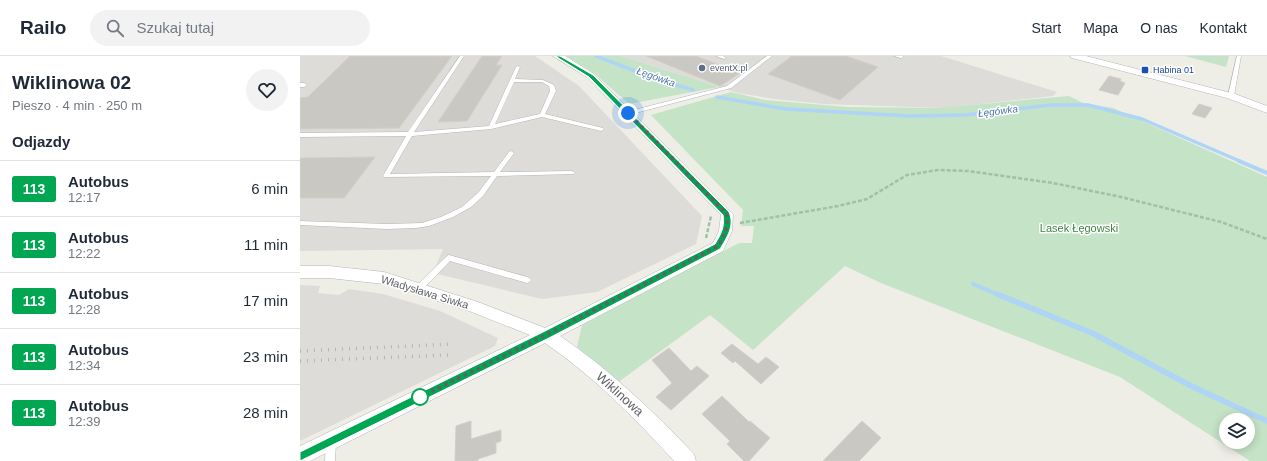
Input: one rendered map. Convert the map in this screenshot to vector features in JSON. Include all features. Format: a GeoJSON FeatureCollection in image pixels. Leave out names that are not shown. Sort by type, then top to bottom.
{"type":"FeatureCollection","features":[{"type":"Feature","properties":{"kind":"street"},"geometry":{"type":"LineString","coordinates":[[300,456],[546,335],[718,246],[724,237],[728,225],[727,214],[591,76],[558,56]]}},
{"type":"Feature","properties":{"kind":"street"},"geometry":{"type":"LineString","coordinates":[[1076,56],[1231,96],[1267,110]]}},
{"type":"Feature","properties":{"kind":"street","name":"Władysława Siwka"},"geometry":{"type":"LineString","coordinates":[[300,272],[329,272],[384,278],[472,306],[546,335]]}},
{"type":"Feature","properties":{"kind":"street","name":"Wiklinowa"},"geometry":{"type":"LineString","coordinates":[[546,335],[577,356],[619,393],[650,421],[687,461]]}},
{"type":"Feature","properties":{"kind":"lane"},"geometry":{"type":"LineString","coordinates":[[462,56],[410,134],[386,176],[572,173]]}},
{"type":"Feature","properties":{"kind":"lane"},"geometry":{"type":"LineString","coordinates":[[718,56],[724,58]]}},
{"type":"Feature","properties":{"kind":"lane"},"geometry":{"type":"LineString","coordinates":[[628,113],[729,87],[770,56]]}},
{"type":"Feature","properties":{"kind":"lane"},"geometry":{"type":"LineString","coordinates":[[1231,96],[1239,56]]}},
{"type":"Feature","properties":{"kind":"lane"},"geometry":{"type":"LineString","coordinates":[[491,127],[518,66]]}},
{"type":"Feature","properties":{"kind":"lane"},"geometry":{"type":"LineString","coordinates":[[512,80],[543,81],[551,85],[552,91],[542,115]]}},
{"type":"Feature","properties":{"kind":"lane"},"geometry":{"type":"LineString","coordinates":[[300,135],[410,134],[491,127],[542,115],[601,129]]}},
{"type":"Feature","properties":{"kind":"lane"},"geometry":{"type":"LineString","coordinates":[[300,223],[417,226],[446,217],[469,205],[486,188],[494,174],[511,153]]}},
{"type":"Feature","properties":{"kind":"lane"},"geometry":{"type":"LineString","coordinates":[[418,289],[449,258],[527,280]]}},
{"type":"Feature","properties":{"kind":"lane"},"geometry":{"type":"LineString","coordinates":[[330,461],[331,441]]}},
{"type":"Feature","properties":{"kind":"path"},"geometry":{"type":"LineString","coordinates":[[728,225],[838,206],[867,199],[907,175],[938,170],[968,171],[1039,181],[1114,195],[1222,222],[1267,240]]}},
{"type":"Feature","properties":{"kind":"path"},"geometry":{"type":"LineString","coordinates":[[705,241],[712,210]]}},
{"type":"Feature","properties":{"kind":"shaded area"},"geometry":{"type":"Polygon","coordinates":[[[300,56],[535,56],[579,86],[702,216],[696,244],[597,292],[542,299],[433,273],[443,249],[300,251],[300,56]]]}},
{"type":"Feature","properties":{"kind":"shaded area"},"geometry":{"type":"Polygon","coordinates":[[[621,56],[941,56],[1057,92],[1053,96],[944,108],[824,104],[774,99],[738,93],[621,56]]]}},
{"type":"Feature","properties":{"kind":"shaded area"},"geometry":{"type":"Polygon","coordinates":[[[300,285],[320,286],[318,293],[339,295],[349,289],[383,294],[440,311],[498,338],[495,346],[300,441],[300,285]]]}},
{"type":"Feature","properties":{"kind":"green space"},"geometry":{"type":"Polygon","coordinates":[[[566,56],[621,56],[719,87],[629,104],[594,73],[566,56]]]}},
{"type":"Feature","properties":{"kind":"green space"},"geometry":{"type":"Polygon","coordinates":[[[1185,56],[1229,56],[1226,67],[1185,56]]]}},
{"type":"Feature","properties":{"kind":"green space","name":"Lasek Łęgowski"},"geometry":{"type":"Polygon","coordinates":[[[731,92],[765,100],[847,107],[938,108],[1069,96],[1083,103],[1113,108],[1267,177],[1267,461],[1250,461],[1231,449],[1255,449],[1255,413],[1219,413],[1219,441],[1120,377],[881,283],[845,266],[753,350],[710,315],[617,383],[577,347],[582,325],[739,243],[752,243],[754,226],[741,226],[743,210],[651,115],[731,92]]]}},
{"type":"Feature","properties":{"kind":"building"},"geometry":{"type":"Polygon","coordinates":[[[350,56],[452,56],[399,128],[300,129],[300,98],[308,97],[350,56]]]}},
{"type":"Feature","properties":{"kind":"building"},"geometry":{"type":"Polygon","coordinates":[[[482,56],[502,56],[496,65],[502,65],[467,121],[438,122],[482,56]]]}},
{"type":"Feature","properties":{"kind":"building"},"geometry":{"type":"Polygon","coordinates":[[[646,56],[696,56],[740,73],[720,86],[646,56]]]}},
{"type":"Feature","properties":{"kind":"building"},"geometry":{"type":"Polygon","coordinates":[[[792,56],[846,56],[878,67],[840,100],[768,74],[792,56]]]}},
{"type":"Feature","properties":{"kind":"building"},"geometry":{"type":"Polygon","coordinates":[[[1109,76],[1121,79],[1120,81],[1125,83],[1118,95],[1099,90],[1109,76]]]}},
{"type":"Feature","properties":{"kind":"building"},"geometry":{"type":"Polygon","coordinates":[[[1199,104],[1212,108],[1205,118],[1192,114],[1199,104]]]}},
{"type":"Feature","properties":{"kind":"building"},"geometry":{"type":"Polygon","coordinates":[[[375,157],[344,198],[300,198],[300,158],[375,157]]]}},
{"type":"Feature","properties":{"kind":"building"},"geometry":{"type":"Polygon","coordinates":[[[732,344],[758,364],[766,357],[779,367],[761,384],[735,361],[733,363],[721,353],[732,344]]]}},
{"type":"Feature","properties":{"kind":"building"},"geometry":{"type":"Polygon","coordinates":[[[669,348],[691,371],[697,366],[709,376],[671,410],[656,397],[672,383],[652,360],[669,348]]]}},
{"type":"Feature","properties":{"kind":"building"},"geometry":{"type":"Polygon","coordinates":[[[722,396],[749,422],[750,421],[770,438],[749,461],[744,461],[727,444],[730,441],[702,414],[722,396]]]}},
{"type":"Feature","properties":{"kind":"building"},"geometry":{"type":"Polygon","coordinates":[[[471,421],[471,439],[501,430],[501,441],[496,443],[496,453],[478,459],[478,461],[455,461],[456,426],[471,421]]]}},
{"type":"Feature","properties":{"kind":"building"},"geometry":{"type":"Polygon","coordinates":[[[862,421],[881,438],[859,461],[823,461],[862,421]]]}},
{"type":"Feature","properties":{"kind":"waterway","name":"Łęgówka"},"geometry":{"type":"LineString","coordinates":[[596,56],[659,80],[693,90]]}},
{"type":"Feature","properties":{"kind":"waterway","name":"Łęgówka"},"geometry":{"type":"LineString","coordinates":[[717,97],[785,109],[909,116],[965,115],[1051,105],[1088,105],[1142,119],[1242,162]]}},
{"type":"Feature","properties":{"kind":"waterway","name":"Łęgówka"},"geometry":{"type":"LineString","coordinates":[[1239,161],[1267,173]]}},
{"type":"Feature","properties":{"kind":"waterway"},"geometry":{"type":"LineString","coordinates":[[973,284],[999,295]]}},
{"type":"Feature","properties":{"kind":"waterway"},"geometry":{"type":"LineString","coordinates":[[997,294],[1094,334],[1191,386],[1267,421]]}},
{"type":"Feature","properties":{"kind":"railway"},"geometry":{"type":"LineString","coordinates":[[300,351],[454,344]]}},
{"type":"Feature","properties":{"kind":"railway"},"geometry":{"type":"LineString","coordinates":[[300,361],[449,355]]}},
{"type":"Feature","properties":{"kind":"bus line","name":"113"},"geometry":{"type":"LineString","coordinates":[[300,456],[546,335],[704,254],[718,246],[724,237],[728,225],[727,214],[608,91],[581,69],[558,56]]}},
{"type":"Feature","properties":{"kind":"place","name":"eventX.pl"},"geometry":{"type":"Point","coordinates":[702,68]}},
{"type":"Feature","properties":{"kind":"place","name":"Habina 01"},"geometry":{"type":"Point","coordinates":[1145,70]}},
{"type":"Feature","properties":{"kind":"route"},"geometry":{"type":"LineString","coordinates":[[420,397],[546,335],[718,246],[724,237],[728,225],[727,214],[628,113]]}}]}
